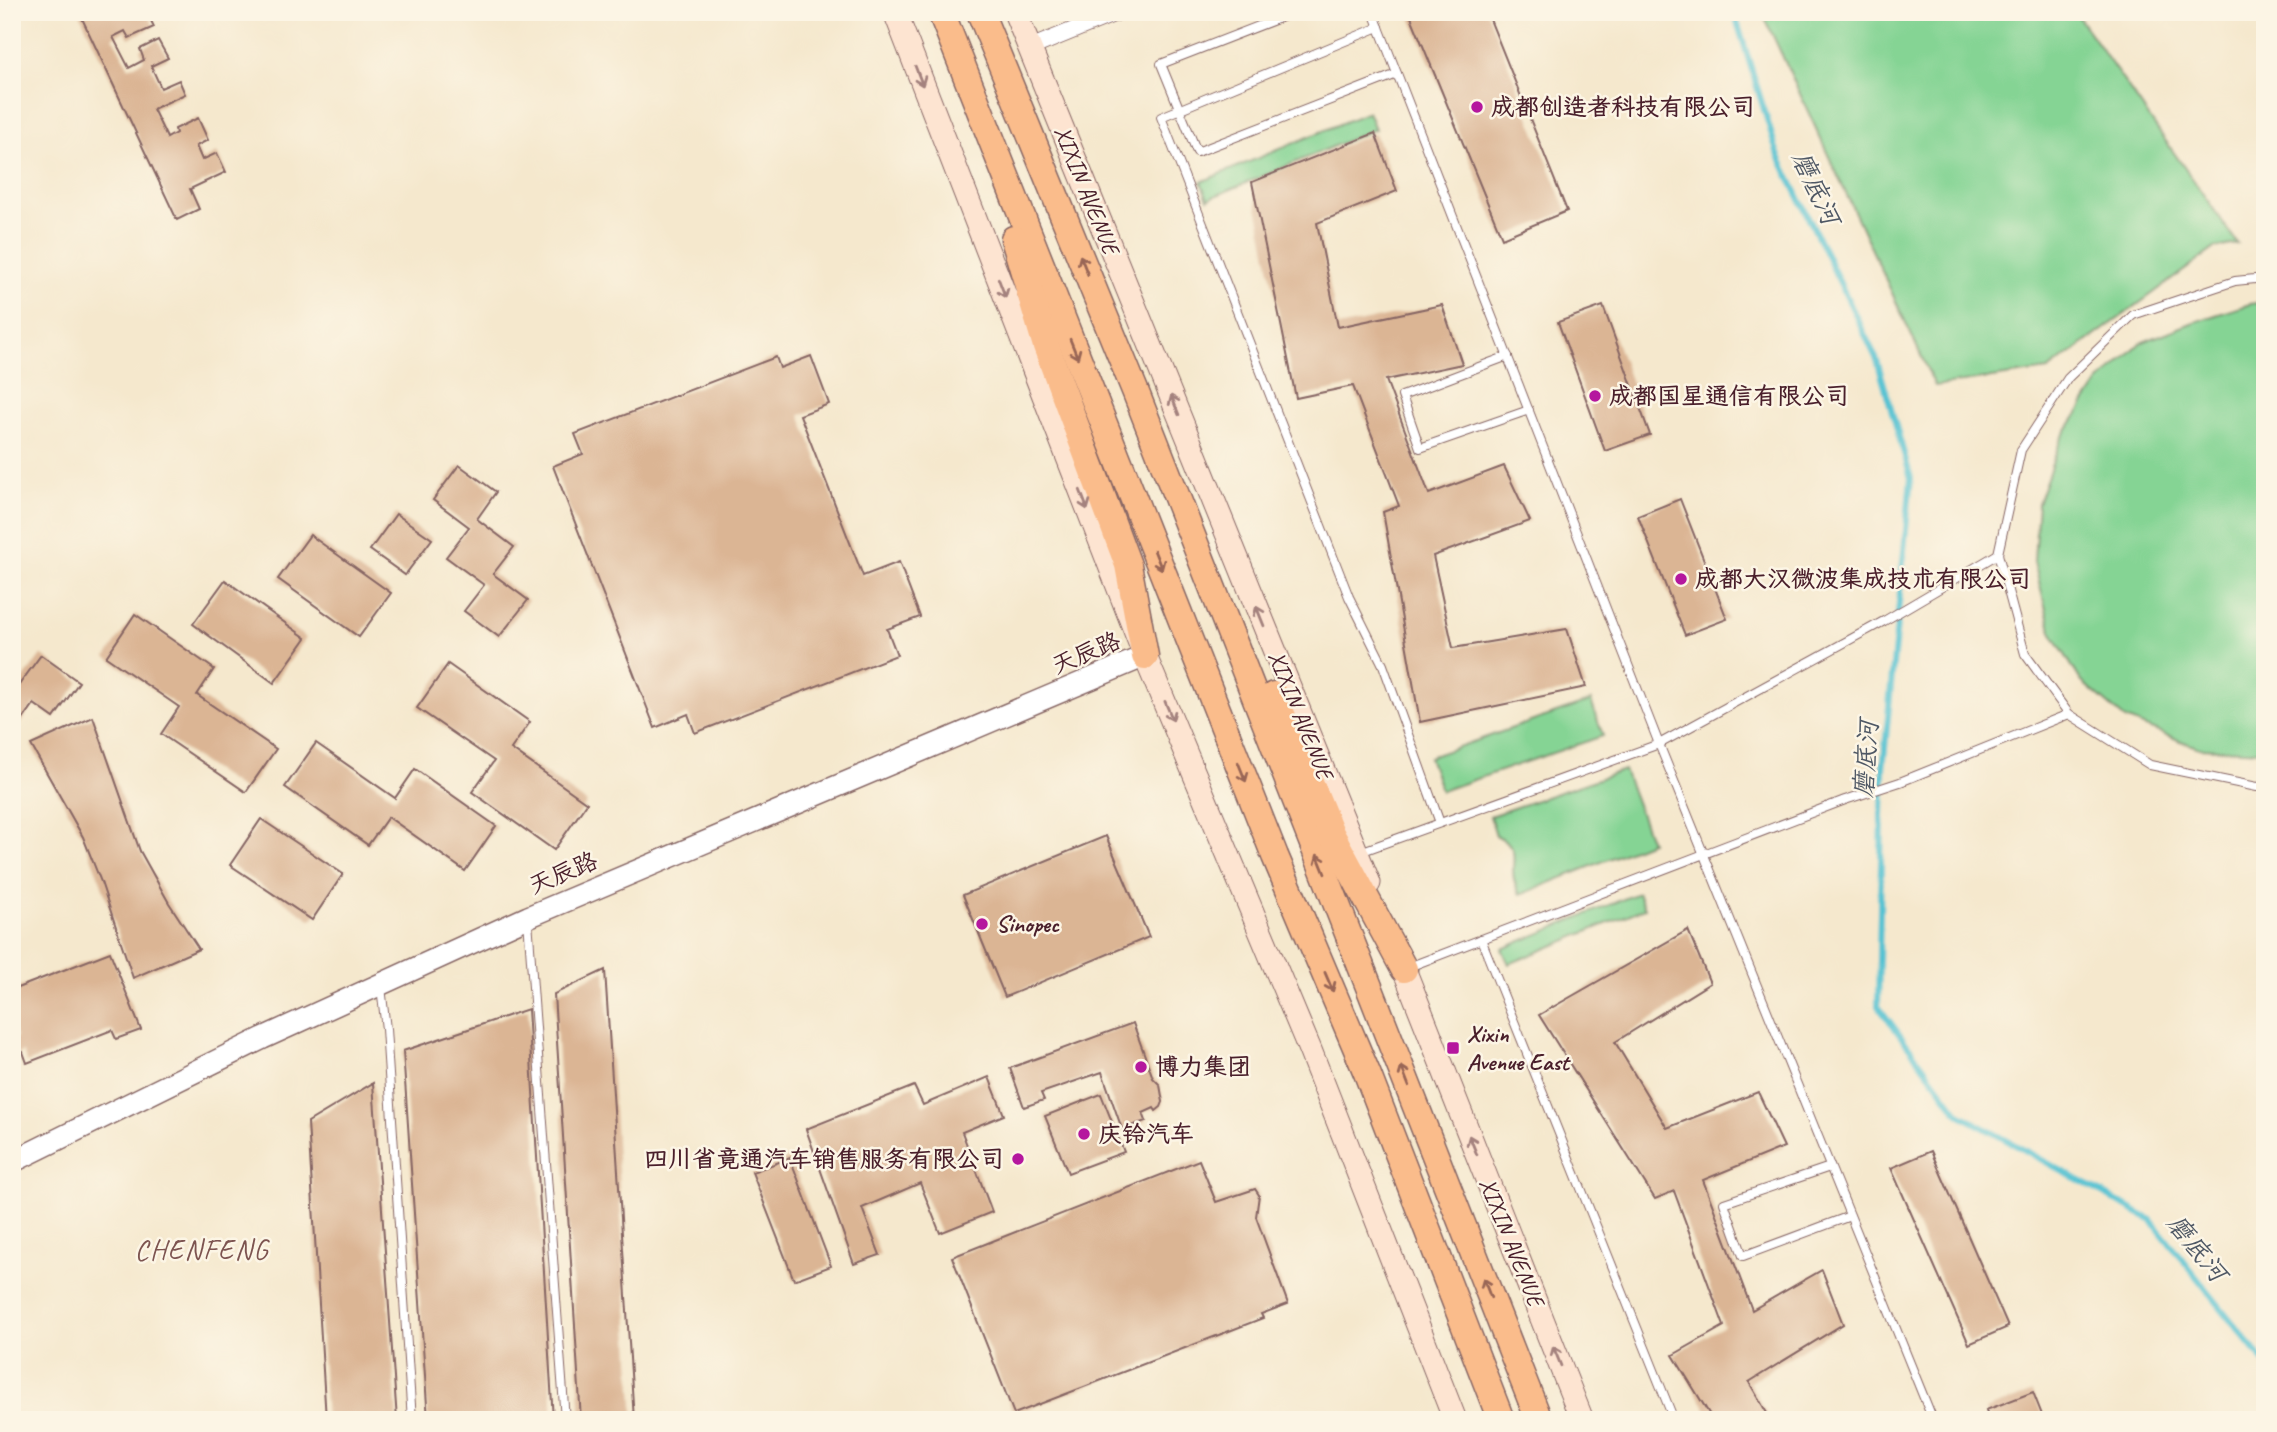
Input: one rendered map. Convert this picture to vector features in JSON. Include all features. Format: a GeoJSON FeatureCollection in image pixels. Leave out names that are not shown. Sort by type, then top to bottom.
{"type":"FeatureCollection","features":[{"type":"Feature","properties":{"kind":"highway"},"geometry":{"type":"LineString","coordinates":[[941,12],[1275,856],[1367,1073],[1501,1420]]}},
{"type":"Feature","properties":{"kind":"highway","name":"XIXIN AVENUE"},"geometry":{"type":"LineString","coordinates":[[980,12],[1136,393],[1539,1420]]}},
{"type":"Feature","properties":{"kind":"highway"},"geometry":{"type":"LineString","coordinates":[[961,63],[1046,346],[1128,565],[1145,656]]}},
{"type":"Feature","properties":{"kind":"highway"},"geometry":{"type":"LineString","coordinates":[[1136,393],[1236,602],[1332,835],[1404,969]]}},
{"type":"Feature","properties":{"kind":"main road"},"geometry":{"type":"LineString","coordinates":[[895,12],[1145,656],[1310,1051],[1455,1420]]}},
{"type":"Feature","properties":{"kind":"main road","name":"XIXIN AVENUE"},"geometry":{"type":"LineString","coordinates":[[1015,12],[1404,969],[1582,1420]]}},
{"type":"Feature","properties":{"kind":"street"},"geometry":{"type":"LineString","coordinates":[[1030,48],[1118,12]]}},
{"type":"Feature","properties":{"kind":"street","name":"天辰路"},"geometry":{"type":"LineString","coordinates":[[12,1162],[263,1038],[528,917],[1145,656]]}},
{"type":"Feature","properties":{"kind":"lane"},"geometry":{"type":"LineString","coordinates":[[1295,12],[1161,64],[1197,152],[1397,74]]}},
{"type":"Feature","properties":{"kind":"lane"},"geometry":{"type":"LineString","coordinates":[[1373,12],[1659,744],[1933,1420]]}},
{"type":"Feature","properties":{"kind":"lane"},"geometry":{"type":"LineString","coordinates":[[1379,27],[1161,117],[1349,597],[1383,664],[1440,823]]}},
{"type":"Feature","properties":{"kind":"lane"},"geometry":{"type":"LineString","coordinates":[[2265,278],[2235,282],[2133,315],[2068,378],[2021,450],[1998,554],[2025,654],[2069,714],[2150,765],[2257,787],[2265,786]]}},
{"type":"Feature","properties":{"kind":"lane"},"geometry":{"type":"LineString","coordinates":[[1507,356],[1402,396],[1420,448],[1529,410]]}},
{"type":"Feature","properties":{"kind":"lane"},"geometry":{"type":"LineString","coordinates":[[1357,853],[1659,744],[1884,621],[1998,554]]}},
{"type":"Feature","properties":{"kind":"lane"},"geometry":{"type":"LineString","coordinates":[[1404,969],[1844,800],[1900,782],[2069,714]]}},
{"type":"Feature","properties":{"kind":"lane"},"geometry":{"type":"LineString","coordinates":[[528,917],[565,1420]]}},
{"type":"Feature","properties":{"kind":"lane"},"geometry":{"type":"LineString","coordinates":[[1481,939],[1674,1420]]}},
{"type":"Feature","properties":{"kind":"lane"},"geometry":{"type":"LineString","coordinates":[[381,985],[412,1420]]}},
{"type":"Feature","properties":{"kind":"lane"},"geometry":{"type":"LineString","coordinates":[[1830,1167],[1724,1203],[1743,1256],[1850,1216]]}},
{"type":"Feature","properties":{"kind":"green space"},"geometry":{"type":"Polygon","coordinates":[[[1762,12],[2075,12],[2238,244],[2215,248],[2048,370],[1935,386],[1762,12]]]}},
{"type":"Feature","properties":{"kind":"green space"},"geometry":{"type":"Polygon","coordinates":[[[1368,112],[1375,129],[1208,199],[1201,182],[1368,112]]]}},
{"type":"Feature","properties":{"kind":"green space"},"geometry":{"type":"Polygon","coordinates":[[[2265,302],[2265,751],[2199,748],[2125,719],[2081,681],[2052,633],[2034,562],[2038,503],[2061,439],[2099,382],[2140,343],[2194,322],[2250,304],[2265,302]]]}},
{"type":"Feature","properties":{"kind":"green space"},"geometry":{"type":"Polygon","coordinates":[[[1591,701],[1603,736],[1441,791],[1429,757],[1591,701]]]}},
{"type":"Feature","properties":{"kind":"green space"},"geometry":{"type":"Polygon","coordinates":[[[1624,770],[1651,842],[1520,895],[1514,879],[1513,850],[1496,835],[1490,816],[1624,770]]]}},
{"type":"Feature","properties":{"kind":"green space"},"geometry":{"type":"Polygon","coordinates":[[[1638,893],[1645,908],[1509,964],[1502,949],[1638,893]]]}},
{"type":"Feature","properties":{"kind":"building"},"geometry":{"type":"Polygon","coordinates":[[[79,12],[147,12],[154,27],[129,38],[125,31],[113,37],[129,68],[144,60],[140,49],[158,40],[168,58],[151,66],[161,88],[179,80],[185,94],[153,109],[167,138],[176,133],[175,129],[198,118],[208,140],[196,146],[202,160],[217,153],[226,172],[190,189],[199,209],[177,220],[79,12]]]}},
{"type":"Feature","properties":{"kind":"building"},"geometry":{"type":"Polygon","coordinates":[[[1409,12],[1487,12],[1567,211],[1502,238],[1409,12]]]}},
{"type":"Feature","properties":{"kind":"building"},"geometry":{"type":"Polygon","coordinates":[[[1375,133],[1397,191],[1317,223],[1338,327],[1442,305],[1462,364],[1386,380],[1429,494],[1504,466],[1530,521],[1433,556],[1453,648],[1567,629],[1586,687],[1420,722],[1383,512],[1399,506],[1353,386],[1296,398],[1252,182],[1375,133]]]}},
{"type":"Feature","properties":{"kind":"building"},"geometry":{"type":"Polygon","coordinates":[[[1603,306],[1650,435],[1605,451],[1558,322],[1603,306]]]}},
{"type":"Feature","properties":{"kind":"building"},"geometry":{"type":"Polygon","coordinates":[[[811,356],[829,404],[800,415],[863,576],[899,562],[920,617],[887,629],[897,655],[695,733],[688,714],[655,728],[553,466],[583,454],[575,434],[776,357],[780,368],[811,356]]]}},
{"type":"Feature","properties":{"kind":"building"},"geometry":{"type":"Polygon","coordinates":[[[459,465],[496,492],[477,519],[514,547],[493,574],[528,600],[499,637],[464,611],[484,585],[446,557],[469,527],[433,500],[459,465]]]}},
{"type":"Feature","properties":{"kind":"building"},"geometry":{"type":"Polygon","coordinates":[[[1680,499],[1727,619],[1685,635],[1638,516],[1680,499]]]}},
{"type":"Feature","properties":{"kind":"building"},"geometry":{"type":"Polygon","coordinates":[[[396,514],[432,539],[405,575],[370,550],[396,514]]]}},
{"type":"Feature","properties":{"kind":"building"},"geometry":{"type":"Polygon","coordinates":[[[310,535],[391,593],[359,637],[278,579],[310,535]]]}},
{"type":"Feature","properties":{"kind":"building"},"geometry":{"type":"Polygon","coordinates":[[[225,580],[306,638],[274,683],[193,624],[225,580]]]}},
{"type":"Feature","properties":{"kind":"building"},"geometry":{"type":"Polygon","coordinates":[[[135,614],[214,669],[197,695],[276,749],[246,792],[161,734],[179,707],[106,657],[135,614]]]}},
{"type":"Feature","properties":{"kind":"building"},"geometry":{"type":"Polygon","coordinates":[[[41,655],[79,682],[54,718],[34,704],[12,735],[12,687],[16,689],[41,655]]]}},
{"type":"Feature","properties":{"kind":"building"},"geometry":{"type":"Polygon","coordinates":[[[448,664],[530,722],[511,749],[587,803],[554,850],[472,792],[494,761],[417,708],[448,664]]]}},
{"type":"Feature","properties":{"kind":"building"},"geometry":{"type":"Polygon","coordinates":[[[93,717],[140,851],[199,949],[133,978],[83,837],[31,745],[93,717]]]}},
{"type":"Feature","properties":{"kind":"building"},"geometry":{"type":"Polygon","coordinates":[[[316,743],[395,798],[415,769],[496,826],[465,871],[388,817],[368,845],[285,787],[316,743]]]}},
{"type":"Feature","properties":{"kind":"building"},"geometry":{"type":"Polygon","coordinates":[[[261,819],[343,874],[312,920],[230,865],[261,819]]]}},
{"type":"Feature","properties":{"kind":"building"},"geometry":{"type":"Polygon","coordinates":[[[1106,836],[1149,937],[1005,997],[963,895],[1106,836]]]}},
{"type":"Feature","properties":{"kind":"building"},"geometry":{"type":"Polygon","coordinates":[[[1688,930],[1710,983],[1615,1042],[1667,1128],[1758,1092],[1784,1147],[1703,1180],[1752,1310],[1822,1270],[1843,1324],[1749,1382],[1771,1420],[1713,1420],[1673,1355],[1724,1326],[1674,1191],[1655,1199],[1539,1015],[1688,930]]]}},
{"type":"Feature","properties":{"kind":"building"},"geometry":{"type":"Polygon","coordinates":[[[110,952],[141,1030],[116,1039],[112,1030],[27,1063],[23,1052],[12,1056],[12,1039],[17,1037],[12,1025],[12,990],[110,952]]]}},
{"type":"Feature","properties":{"kind":"building"},"geometry":{"type":"Polygon","coordinates":[[[605,970],[634,1420],[581,1420],[554,994],[605,970]]]}},
{"type":"Feature","properties":{"kind":"building"},"geometry":{"type":"Polygon","coordinates":[[[528,1009],[553,1420],[428,1420],[403,1051],[528,1009]]]}},
{"type":"Feature","properties":{"kind":"building"},"geometry":{"type":"Polygon","coordinates":[[[1133,1023],[1153,1078],[1160,1085],[1163,1102],[1156,1111],[1154,1108],[1143,1113],[1146,1121],[1122,1129],[1102,1072],[1041,1093],[1044,1100],[1024,1107],[1010,1068],[1133,1023]]]}},
{"type":"Feature","properties":{"kind":"building"},"geometry":{"type":"Polygon","coordinates":[[[989,1077],[1004,1115],[962,1132],[992,1212],[940,1233],[920,1183],[862,1208],[880,1255],[854,1264],[806,1129],[914,1086],[923,1105],[989,1077]]]}},
{"type":"Feature","properties":{"kind":"building"},"geometry":{"type":"Polygon","coordinates":[[[373,1083],[397,1420],[326,1420],[308,1122],[373,1083]]]}},
{"type":"Feature","properties":{"kind":"building","name":"庆铃汽车"},"geometry":{"type":"Polygon","coordinates":[[[1101,1094],[1124,1152],[1068,1173],[1045,1116],[1101,1094]]]}},
{"type":"Feature","properties":{"kind":"building"},"geometry":{"type":"Polygon","coordinates":[[[1931,1151],[2008,1327],[1969,1344],[1891,1168],[1931,1151]]]}},
{"type":"Feature","properties":{"kind":"building"},"geometry":{"type":"Polygon","coordinates":[[[790,1158],[831,1266],[794,1280],[752,1172],[790,1158]]]}},
{"type":"Feature","properties":{"kind":"building"},"geometry":{"type":"Polygon","coordinates":[[[1199,1160],[1216,1202],[1255,1189],[1259,1195],[1256,1217],[1288,1304],[1261,1314],[1263,1318],[1014,1414],[952,1257],[1199,1160]]]}},
{"type":"Feature","properties":{"kind":"building"},"geometry":{"type":"Polygon","coordinates":[[[2033,1392],[2044,1420],[1990,1420],[1986,1410],[2033,1392]]]}},
{"type":"Feature","properties":{"kind":"waterway","name":"磨底河"},"geometry":{"type":"LineString","coordinates":[[1734,12],[1777,152],[1877,360],[1911,478],[1883,769],[1878,1006],[1959,1114],[2151,1220],[2265,1363]]}},
{"type":"Feature","properties":{"kind":"place","name":"成都创造者科技有限公司"},"geometry":{"type":"Point","coordinates":[1477,107]}},
{"type":"Feature","properties":{"kind":"place","name":"成都国星通信有限公司"},"geometry":{"type":"Point","coordinates":[1595,396]}},
{"type":"Feature","properties":{"kind":"place","name":"成都大汉微波集成技术有限公司"},"geometry":{"type":"Point","coordinates":[1681,579]}},
{"type":"Feature","properties":{"kind":"place","name":"Sinopec"},"geometry":{"type":"Point","coordinates":[982,924]}},
{"type":"Feature","properties":{"kind":"place","name":"Xixin Avenue East"},"geometry":{"type":"Point","coordinates":[1453,1048]}},
{"type":"Feature","properties":{"kind":"place","name":"博力集团"},"geometry":{"type":"Point","coordinates":[1141,1067]}},
{"type":"Feature","properties":{"kind":"place","name":"庆铃汽车"},"geometry":{"type":"Point","coordinates":[1084,1134]}},
{"type":"Feature","properties":{"kind":"place","name":"四川省竟通汽车销售服务有限公司"},"geometry":{"type":"Point","coordinates":[1018,1159]}},
{"type":"Feature","properties":{"kind":"district","name":"CHENFENG"},"geometry":{"type":"Point","coordinates":[202,1249]}}]}
